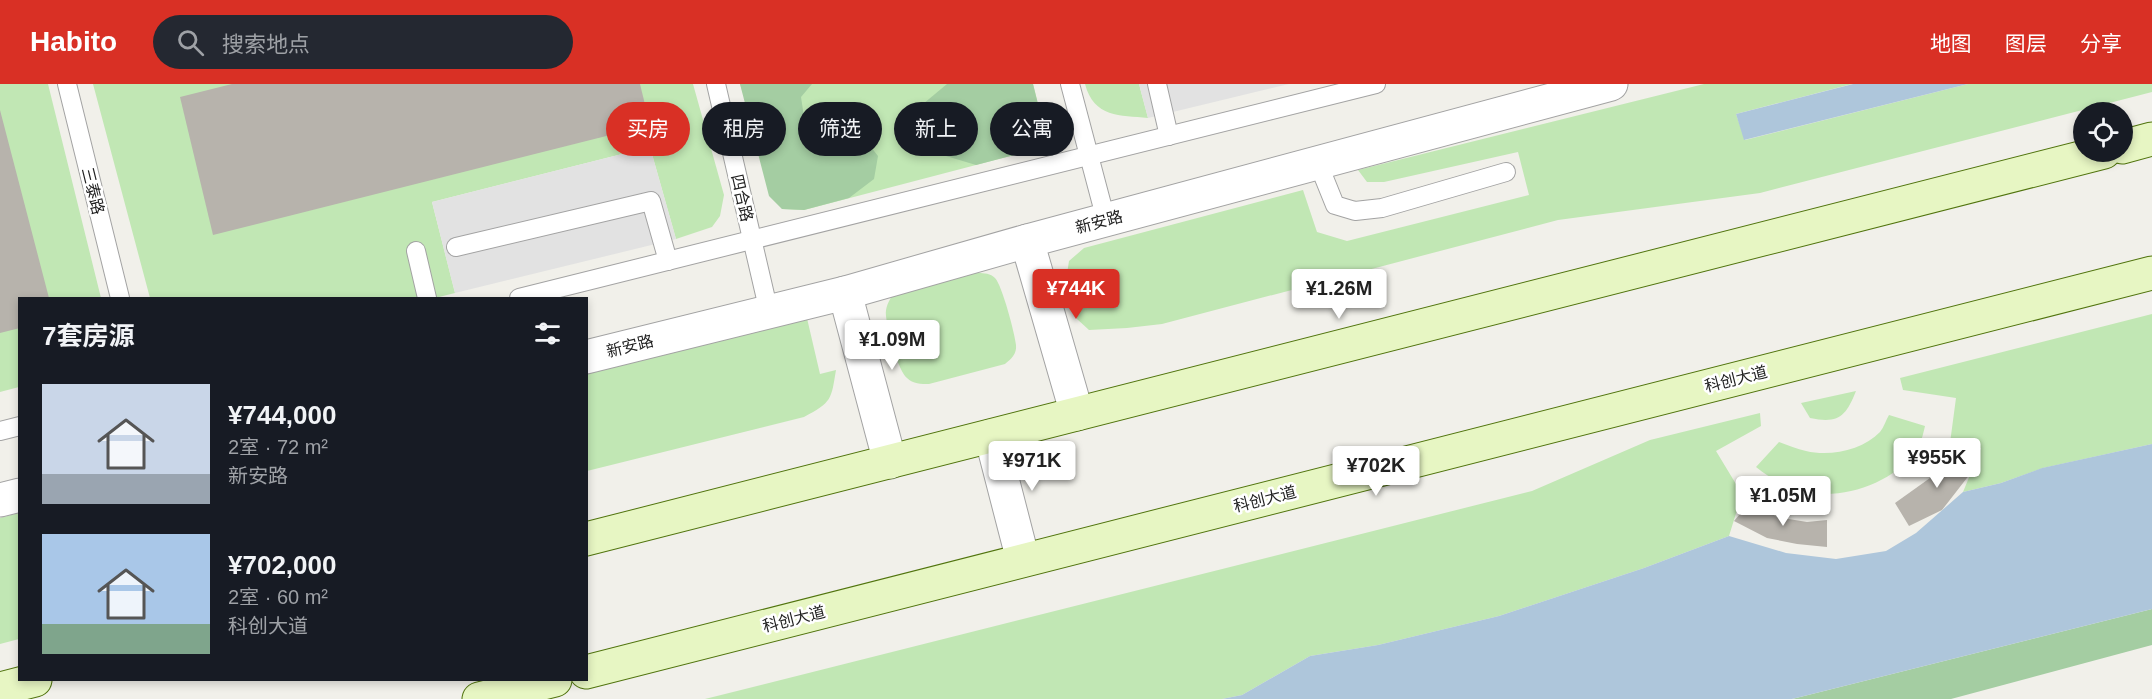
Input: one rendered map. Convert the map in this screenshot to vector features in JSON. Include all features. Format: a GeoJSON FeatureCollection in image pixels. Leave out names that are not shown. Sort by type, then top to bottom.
{"type":"FeatureCollection","features":[{"type":"Feature","properties":{"kind":"main road"},"geometry":{"type":"LineString","coordinates":[[2133,144],[2152,139]]}},
{"type":"Feature","properties":{"kind":"main road"},"geometry":{"type":"LineString","coordinates":[[588,538],[2073,160]]}},
{"type":"Feature","properties":{"kind":"main road","name":"科创大道"},"geometry":{"type":"LineString","coordinates":[[588,671],[2152,273]]}},
{"type":"Feature","properties":{"kind":"main road"},"geometry":{"type":"LineString","coordinates":[[0,688],[31,681]]}},
{"type":"Feature","properties":{"kind":"main road"},"geometry":{"type":"LineString","coordinates":[[487,693],[550,681]]}},
{"type":"Feature","properties":{"kind":"street","name":"新安路"},"geometry":{"type":"LineString","coordinates":[[588,357],[845,293],[1611,84]]}},
{"type":"Feature","properties":{"kind":"street"},"geometry":{"type":"LineString","coordinates":[[1027,242],[1077,414]]}},
{"type":"Feature","properties":{"kind":"street"},"geometry":{"type":"LineString","coordinates":[[845,293],[890,462]]}},
{"type":"Feature","properties":{"kind":"street"},"geometry":{"type":"LineString","coordinates":[[991,436],[1023,560]]}},
{"type":"Feature","properties":{"kind":"street"},"geometry":{"type":"LineString","coordinates":[[0,500],[18,496]]}},
{"type":"Feature","properties":{"kind":"lane","name":"三泰路"},"geometry":{"type":"LineString","coordinates":[[67,84],[120,297]]}},
{"type":"Feature","properties":{"kind":"lane","name":"四合路"},"geometry":{"type":"LineString","coordinates":[[716,84],[769,312]]}},
{"type":"Feature","properties":{"kind":"lane"},"geometry":{"type":"LineString","coordinates":[[1070,84],[1106,220]]}},
{"type":"Feature","properties":{"kind":"lane"},"geometry":{"type":"LineString","coordinates":[[1157,84],[1169,136]]}},
{"type":"Feature","properties":{"kind":"lane"},"geometry":{"type":"LineString","coordinates":[[523,297],[1376,84]]}},
{"type":"Feature","properties":{"kind":"lane"},"geometry":{"type":"LineString","coordinates":[[1318,163],[1335,205],[1355,211],[1382,208],[1506,171]]}},
{"type":"Feature","properties":{"kind":"lane"},"geometry":{"type":"LineString","coordinates":[[456,247],[651,201],[668,261]]}},
{"type":"Feature","properties":{"kind":"lane"},"geometry":{"type":"LineString","coordinates":[[416,251],[428,297]]}},
{"type":"Feature","properties":{"kind":"lane"},"geometry":{"type":"LineString","coordinates":[[0,431],[18,426]]}},
{"type":"Feature","properties":{"kind":"green space"},"geometry":{"type":"Polygon","coordinates":[[[0,84],[48,84],[101,297],[18,297],[18,387],[0,392],[0,84]]]}},
{"type":"Feature","properties":{"kind":"green space"},"geometry":{"type":"Polygon","coordinates":[[[93,84],[693,84],[702,116],[702,156],[713,156],[724,195],[720,216],[712,227],[676,239],[653,156],[690,156],[690,102],[606,102],[606,156],[614,156],[432,202],[455,293],[439,297],[150,297],[93,84]]]}},
{"type":"Feature","properties":{"kind":"green space"},"geometry":{"type":"Polygon","coordinates":[[[740,84],[1033,84],[1038,102],[990,102],[990,156],[1011,156],[804,210],[782,209],[764,156],[786,156],[786,102],[746,102],[740,84]]]}},
{"type":"Feature","properties":{"kind":"green space"},"geometry":{"type":"Polygon","coordinates":[[[740,84],[812,84],[801,97],[802,102],[798,102],[798,156],[878,156],[874,179],[849,198],[804,210],[782,209],[769,196],[759,156],[786,156],[786,102],[745,102],[740,84]]]}},
{"type":"Feature","properties":{"kind":"green space"},"geometry":{"type":"Polygon","coordinates":[[[947,84],[1033,84],[1038,102],[990,102],[990,156],[1011,156],[976,165],[946,156],[978,156],[978,102],[925,102],[947,84]]]}},
{"type":"Feature","properties":{"kind":"green space"},"geometry":{"type":"Polygon","coordinates":[[[1085,84],[1139,84],[1148,118],[1109,113],[1095,103],[1085,84]]]}},
{"type":"Feature","properties":{"kind":"green space"},"geometry":{"type":"Polygon","coordinates":[[[1704,84],[1852,84],[1736,114],[1745,140],[1968,84],[2152,84],[2152,92],[2113,102],[2073,102],[2073,112],[1760,193],[1558,220],[1162,324],[1089,330],[1077,319],[1066,280],[1069,261],[1084,248],[1303,190],[1317,232],[1347,241],[1529,195],[1518,152],[1384,182],[1367,182],[1358,170],[1704,84]]]}},
{"type":"Feature","properties":{"kind":"green space"},"geometry":{"type":"Polygon","coordinates":[[[972,273],[990,275],[998,282],[1013,331],[1015,354],[1005,364],[929,384],[912,381],[907,378],[900,367],[891,339],[886,313],[890,299],[893,294],[972,273]]]}},
{"type":"Feature","properties":{"kind":"green space"},"geometry":{"type":"Polygon","coordinates":[[[806,314],[820,374],[836,370],[829,399],[820,408],[804,417],[588,471],[588,368],[806,314]]]}},
{"type":"Feature","properties":{"kind":"green space"},"geometry":{"type":"Polygon","coordinates":[[[2152,314],[2152,444],[2043,468],[2001,483],[1963,492],[1981,448],[1950,443],[1956,398],[1903,390],[1900,378],[2152,314]]]}},
{"type":"Feature","properties":{"kind":"green space"},"geometry":{"type":"Polygon","coordinates":[[[1856,391],[1849,407],[1835,419],[1810,418],[1801,403],[1856,391]]]}},
{"type":"Feature","properties":{"kind":"green space"},"geometry":{"type":"Polygon","coordinates":[[[1760,413],[1761,426],[1716,451],[1742,494],[1729,536],[1644,568],[1499,616],[1378,645],[1310,656],[1242,695],[1222,699],[705,699],[1532,491],[1650,440],[1760,413]]]}},
{"type":"Feature","properties":{"kind":"green space"},"geometry":{"type":"Polygon","coordinates":[[[1889,415],[1925,426],[1921,439],[1917,449],[1905,463],[1894,472],[1866,487],[1836,493],[1806,492],[1780,482],[1756,467],[1779,442],[1815,453],[1855,448],[1880,432],[1889,415]]]}},
{"type":"Feature","properties":{"kind":"green space"},"geometry":{"type":"Polygon","coordinates":[[[18,513],[18,639],[0,644],[0,518],[18,513]]]}},
{"type":"Feature","properties":{"kind":"green space"},"geometry":{"type":"Polygon","coordinates":[[[2152,609],[2152,645],[1951,699],[1792,699],[2152,609]]]}},
{"type":"Feature","properties":{"kind":"shaded area"},"geometry":{"type":"Polygon","coordinates":[[[1139,84],[1289,84],[1148,118],[1139,84]]]}},
{"type":"Feature","properties":{"kind":"shaded area"},"geometry":{"type":"Polygon","coordinates":[[[614,156],[653,156],[676,239],[455,293],[432,202],[614,156]]]}},
{"type":"Feature","properties":{"kind":"water"},"geometry":{"type":"Polygon","coordinates":[[[1853,84],[1968,84],[1744,140],[1736,114],[1853,84]]]}},
{"type":"Feature","properties":{"kind":"water"},"geometry":{"type":"Polygon","coordinates":[[[2152,444],[2152,609],[1792,699],[1222,699],[1242,695],[1310,656],[1378,645],[1499,616],[1644,568],[1729,536],[1786,553],[1836,559],[1886,551],[1916,533],[1963,492],[2001,483],[2042,468],[2152,444]]]}},
{"type":"Feature","properties":{"kind":"building"},"geometry":{"type":"Polygon","coordinates":[[[232,84],[640,84],[644,102],[606,102],[606,136],[213,235],[180,97],[232,84]]]}},
{"type":"Feature","properties":{"kind":"building"},"geometry":{"type":"Polygon","coordinates":[[[0,110],[49,297],[18,297],[18,328],[0,333],[0,110]]]}},
{"type":"Feature","properties":{"kind":"building"},"geometry":{"type":"Polygon","coordinates":[[[1951,450],[1974,456],[1970,474],[1942,510],[1909,526],[1895,503],[1930,478],[1951,450]]]}},
{"type":"Feature","properties":{"kind":"building"},"geometry":{"type":"Polygon","coordinates":[[[1751,501],[1777,517],[1807,522],[1827,520],[1827,547],[1767,538],[1734,521],[1751,501]]]}}]}
